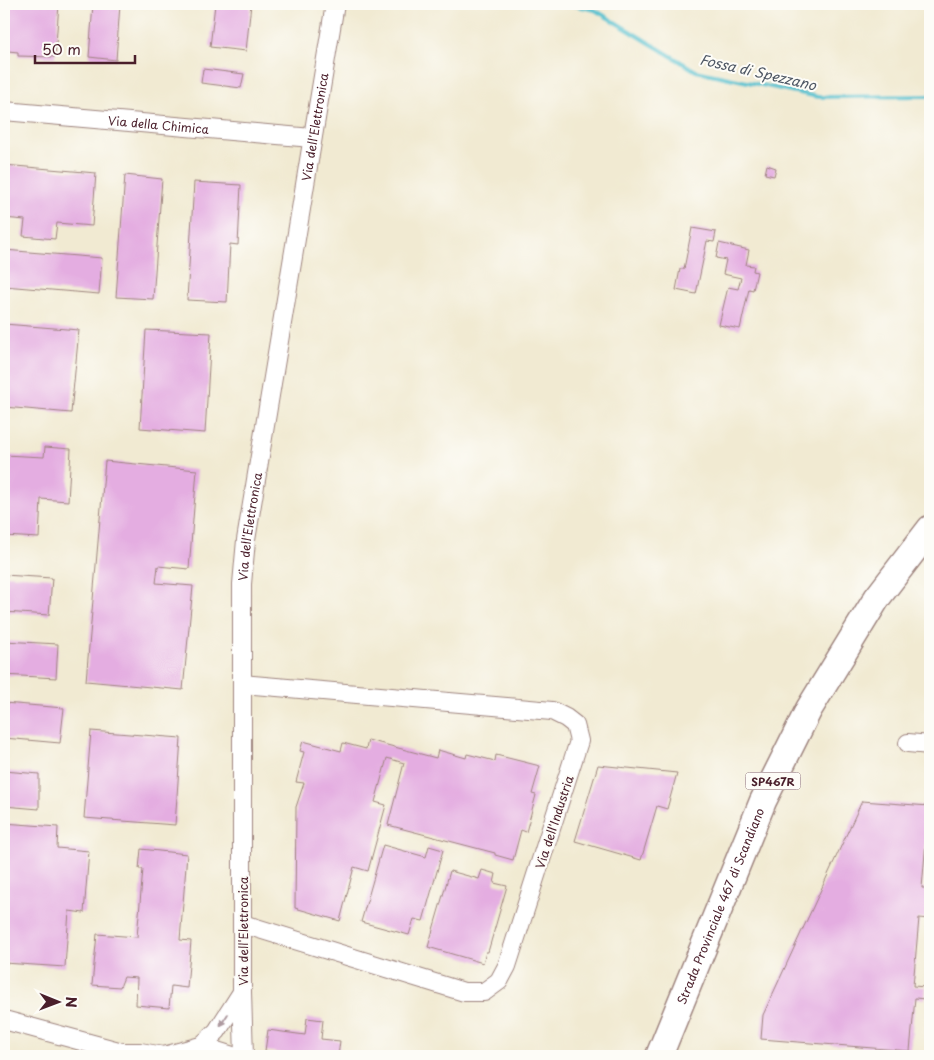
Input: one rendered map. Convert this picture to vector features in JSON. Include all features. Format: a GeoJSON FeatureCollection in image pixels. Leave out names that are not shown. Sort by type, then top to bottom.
{"type":"FeatureCollection","features":[{"type":"Feature","properties":{"kind":"highway","name":"Strada Provinciale 467 di Scandiano"},"geometry":{"type":"LineString","coordinates":[[660,1056],[763,801],[809,709],[877,598],[930,529]]}},
{"type":"Feature","properties":{"kind":"street","name":"Via dell'Elettronica"},"geometry":{"type":"LineString","coordinates":[[244,1056],[242,992],[242,584],[246,540],[335,4]]}},
{"type":"Feature","properties":{"kind":"street","name":"Via della Chimica"},"geometry":{"type":"LineString","coordinates":[[4,111],[312,138]]}},
{"type":"Feature","properties":{"kind":"street","name":"Via dell'Industria"},"geometry":{"type":"LineString","coordinates":[[242,684],[552,711],[566,718],[574,726],[579,741],[507,966],[498,982],[484,992],[464,992],[243,924]]}},
{"type":"Feature","properties":{"kind":"street"},"geometry":{"type":"LineString","coordinates":[[908,743],[930,745]]}},
{"type":"Feature","properties":{"kind":"street"},"geometry":{"type":"LineString","coordinates":[[4,1020],[126,1054],[140,1052],[164,1056],[201,1046],[217,1031],[242,992]]}},
{"type":"Feature","properties":{"kind":"street"},"geometry":{"type":"LineString","coordinates":[[201,1046],[233,1056]]}},
{"type":"Feature","properties":{"kind":"building"},"geometry":{"type":"Polygon","coordinates":[[[8,4],[59,4],[55,57],[18,56],[18,52],[8,51],[8,56],[4,55],[4,21],[6,21],[8,4]]]}},
{"type":"Feature","properties":{"kind":"building"},"geometry":{"type":"Polygon","coordinates":[[[93,4],[120,4],[116,60],[89,57],[93,4]]]}},
{"type":"Feature","properties":{"kind":"building"},"geometry":{"type":"Polygon","coordinates":[[[215,4],[251,4],[246,51],[210,47],[215,4]]]}},
{"type":"Feature","properties":{"kind":"building"},"geometry":{"type":"Polygon","coordinates":[[[203,69],[244,74],[241,88],[201,83],[203,69]]]}},
{"type":"Feature","properties":{"kind":"building"},"geometry":{"type":"Polygon","coordinates":[[[4,165],[96,173],[92,226],[57,223],[55,239],[23,236],[25,220],[4,218],[4,165]]]}},
{"type":"Feature","properties":{"kind":"building"},"geometry":{"type":"Polygon","coordinates":[[[767,165],[776,168],[774,176],[765,174],[767,165]]]}},
{"type":"Feature","properties":{"kind":"building"},"geometry":{"type":"Polygon","coordinates":[[[125,175],[162,179],[153,299],[116,297],[125,175]]]}},
{"type":"Feature","properties":{"kind":"building"},"geometry":{"type":"Polygon","coordinates":[[[194,182],[241,185],[238,245],[230,244],[227,302],[187,300],[194,182]]]}},
{"type":"Feature","properties":{"kind":"building"},"geometry":{"type":"Polygon","coordinates":[[[692,228],[716,232],[714,242],[707,241],[696,294],[676,290],[680,269],[684,269],[692,228]]]}},
{"type":"Feature","properties":{"kind":"building"},"geometry":{"type":"Polygon","coordinates":[[[719,243],[749,250],[746,265],[754,266],[753,271],[757,272],[753,290],[749,289],[740,329],[719,325],[728,287],[738,289],[741,278],[723,274],[726,260],[716,258],[719,243]]]}},
{"type":"Feature","properties":{"kind":"building"},"geometry":{"type":"Polygon","coordinates":[[[4,250],[102,258],[99,294],[4,286],[4,250]]]}},
{"type":"Feature","properties":{"kind":"building"},"geometry":{"type":"Polygon","coordinates":[[[4,324],[79,330],[71,413],[4,407],[4,324]]]}},
{"type":"Feature","properties":{"kind":"building"},"geometry":{"type":"Polygon","coordinates":[[[146,330],[211,333],[205,433],[140,428],[146,330]]]}},
{"type":"Feature","properties":{"kind":"building"},"geometry":{"type":"Polygon","coordinates":[[[45,447],[71,449],[68,501],[41,499],[39,538],[4,536],[4,455],[44,457],[45,447]]]}},
{"type":"Feature","properties":{"kind":"building"},"geometry":{"type":"Polygon","coordinates":[[[105,461],[197,470],[189,569],[158,566],[156,583],[193,586],[183,690],[86,681],[105,461]]]}},
{"type":"Feature","properties":{"kind":"building"},"geometry":{"type":"Polygon","coordinates":[[[4,575],[52,578],[49,615],[4,612],[4,575]]]}},
{"type":"Feature","properties":{"kind":"building"},"geometry":{"type":"Polygon","coordinates":[[[4,641],[58,644],[56,678],[4,675],[4,641]]]}},
{"type":"Feature","properties":{"kind":"building"},"geometry":{"type":"Polygon","coordinates":[[[4,703],[64,708],[60,743],[4,738],[4,703]]]}},
{"type":"Feature","properties":{"kind":"building"},"geometry":{"type":"Polygon","coordinates":[[[91,731],[181,738],[175,825],[84,818],[91,731]]]}},
{"type":"Feature","properties":{"kind":"building"},"geometry":{"type":"Polygon","coordinates":[[[368,740],[436,758],[438,750],[466,758],[467,754],[495,761],[496,755],[540,766],[532,794],[536,795],[526,832],[521,830],[513,860],[495,855],[495,853],[388,825],[404,763],[387,758],[375,802],[386,805],[368,871],[354,867],[340,921],[295,908],[296,807],[304,783],[296,782],[304,752],[300,751],[303,741],[341,751],[343,743],[366,749],[368,740]]]}},
{"type":"Feature","properties":{"kind":"building"},"geometry":{"type":"Polygon","coordinates":[[[598,765],[677,773],[667,809],[657,806],[641,860],[575,841],[598,765]]]}},
{"type":"Feature","properties":{"kind":"building"},"geometry":{"type":"Polygon","coordinates":[[[4,771],[39,774],[39,809],[4,806],[4,771]]]}},
{"type":"Feature","properties":{"kind":"building"},"geometry":{"type":"Polygon","coordinates":[[[862,801],[929,806],[922,888],[930,888],[930,919],[919,918],[913,986],[926,987],[925,999],[915,998],[910,1051],[761,1039],[763,1015],[862,801]]]}},
{"type":"Feature","properties":{"kind":"building"},"geometry":{"type":"Polygon","coordinates":[[[4,823],[58,827],[57,848],[89,851],[84,913],[69,911],[65,967],[4,963],[4,823]]]}},
{"type":"Feature","properties":{"kind":"building"},"geometry":{"type":"Polygon","coordinates":[[[383,845],[426,857],[429,846],[443,850],[423,921],[414,919],[409,935],[361,922],[383,845]]]}},
{"type":"Feature","properties":{"kind":"building"},"geometry":{"type":"Polygon","coordinates":[[[141,849],[187,854],[180,940],[191,941],[187,988],[171,986],[169,1008],[136,1005],[137,978],[124,977],[120,987],[92,985],[97,934],[137,937],[143,869],[139,869],[141,849]]]}},
{"type":"Feature","properties":{"kind":"building"},"geometry":{"type":"Polygon","coordinates":[[[482,870],[496,874],[494,883],[507,886],[488,952],[486,952],[483,963],[428,947],[450,871],[479,879],[482,870]]]}},
{"type":"Feature","properties":{"kind":"building"},"geometry":{"type":"Polygon","coordinates":[[[307,1018],[323,1020],[321,1039],[340,1041],[338,1056],[302,1056],[265,1051],[268,1030],[305,1035],[307,1018]]]}},
{"type":"Feature","properties":{"kind":"waterway","name":"Fossa di Spezzano"},"geometry":{"type":"LineString","coordinates":[[568,4],[595,10],[696,71],[818,97],[930,96]]}}]}
